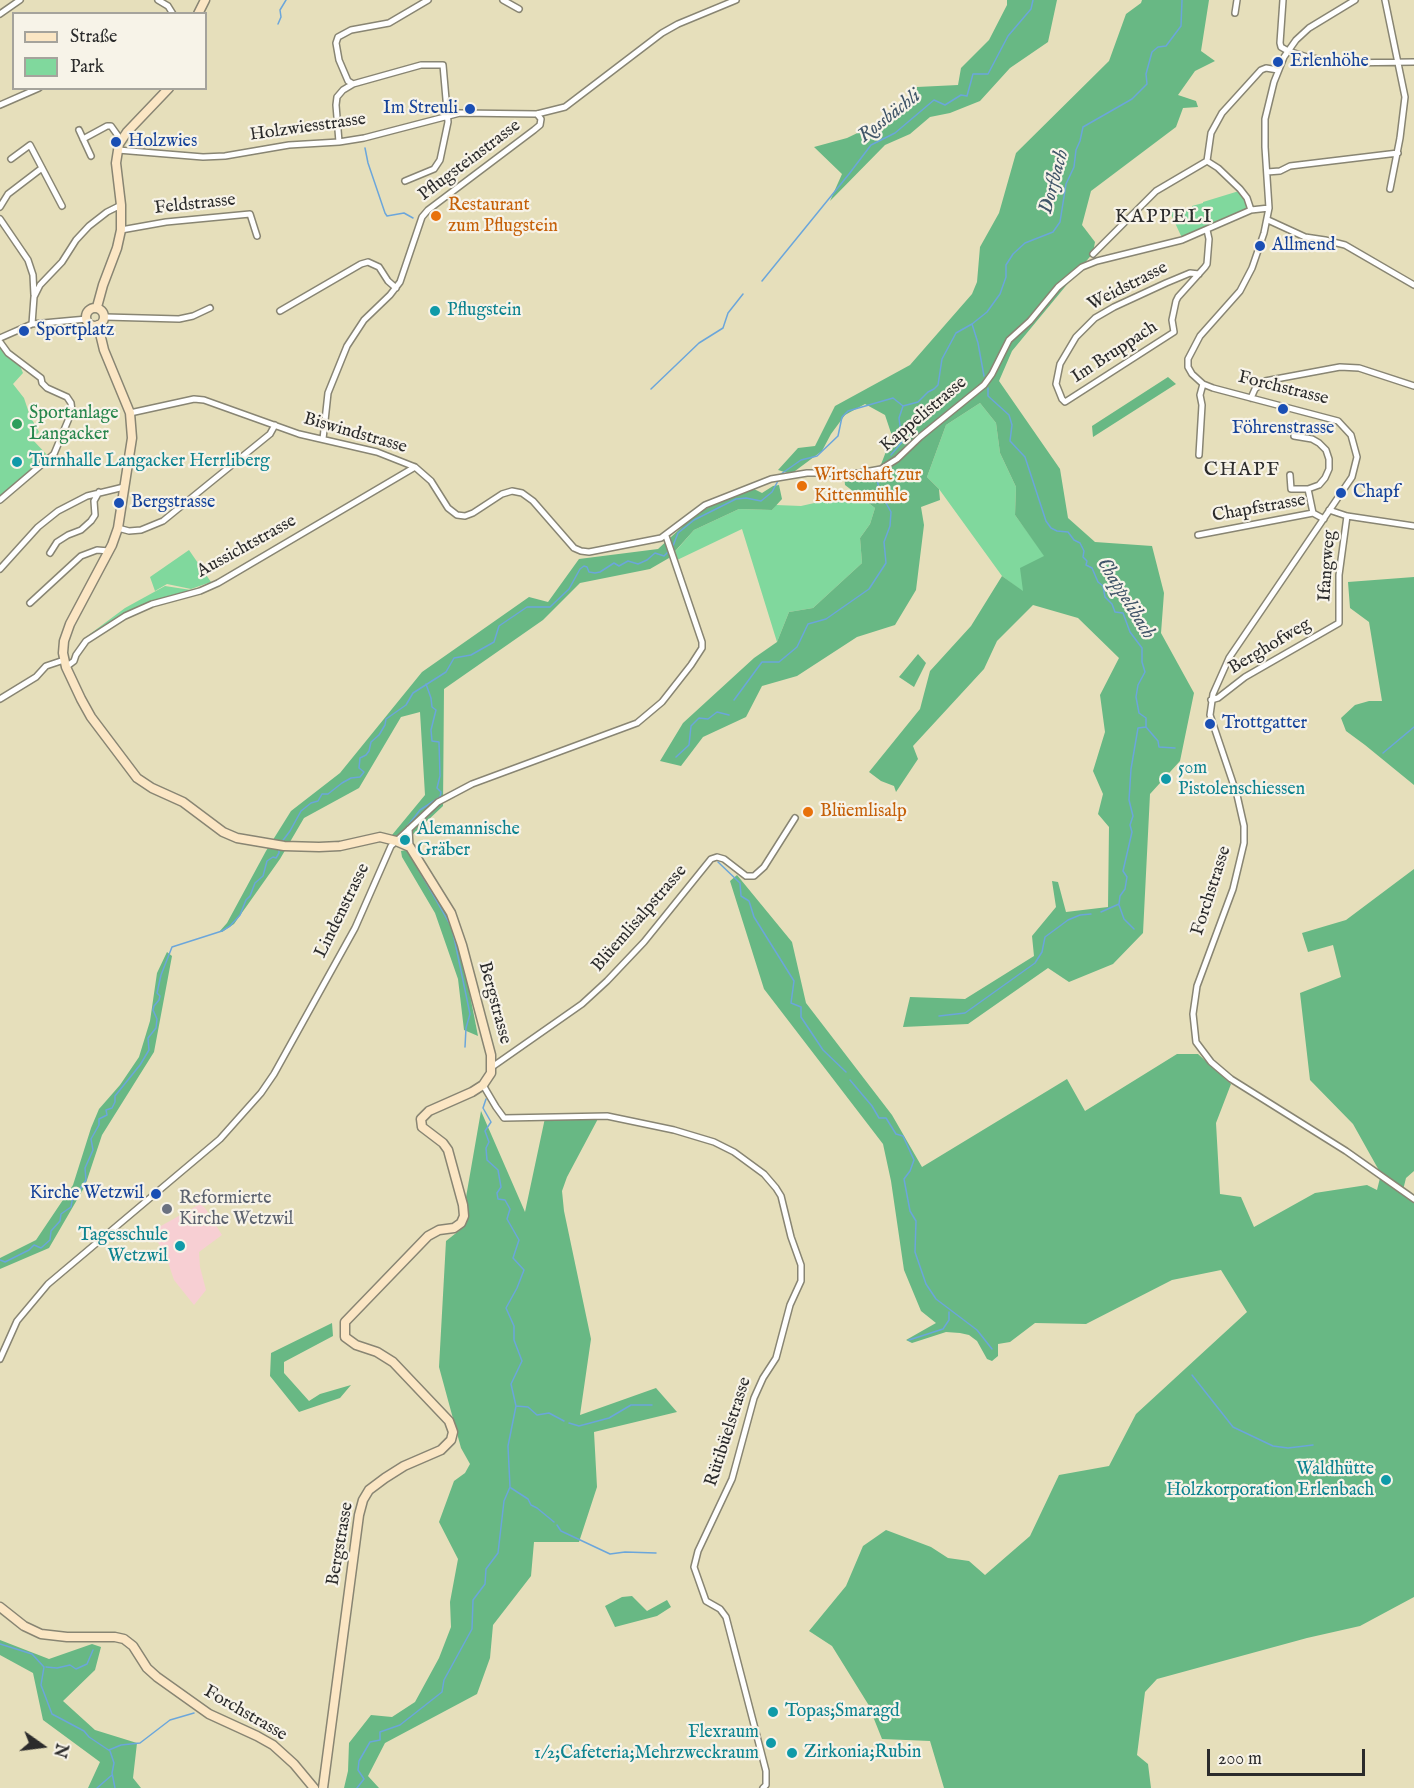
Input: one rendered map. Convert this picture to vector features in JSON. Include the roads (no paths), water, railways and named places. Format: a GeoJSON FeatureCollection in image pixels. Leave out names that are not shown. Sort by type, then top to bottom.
{"type":"FeatureCollection","features":[{"type":"Feature","properties":{"kind":"street"},"geometry":{"type":"LineString","coordinates":[[0,15],[20,0]]}},
{"type":"Feature","properties":{"kind":"street"},"geometry":{"type":"LineString","coordinates":[[158,0],[168,6],[172,12]]}},
{"type":"Feature","properties":{"kind":"street"},"geometry":{"type":"LineString","coordinates":[[353,84],[348,81],[339,60],[336,43],[338,37],[351,30],[389,23],[428,0]]}},
{"type":"Feature","properties":{"kind":"street"},"geometry":{"type":"LineString","coordinates":[[503,0],[519,9]]}},
{"type":"Feature","properties":{"kind":"street","name":"Pflugsteinstrasse"},"geometry":{"type":"LineString","coordinates":[[323,439],[328,393],[346,346],[364,320],[396,288],[404,272],[423,215],[540,125],[541,119],[537,114],[568,105],[662,33],[736,0]]}},
{"type":"Feature","properties":{"kind":"street"},"geometry":{"type":"LineString","coordinates":[[1234,13],[1237,0]]}},
{"type":"Feature","properties":{"kind":"street"},"geometry":{"type":"LineString","coordinates":[[1283,0],[1280,43],[1281,47],[1288,51],[1339,63],[1414,62]]}},
{"type":"Feature","properties":{"kind":"street"},"geometry":{"type":"LineString","coordinates":[[1199,454],[1202,405],[1200,395],[1203,384],[1195,378],[1188,367],[1190,352],[1200,336],[1245,282],[1268,220],[1265,119],[1278,70],[1296,40],[1309,28],[1355,0]]}},
{"type":"Feature","properties":{"kind":"street"},"geometry":{"type":"LineString","coordinates":[[1386,0],[1405,97],[1398,153],[1390,189]]}},
{"type":"Feature","properties":{"kind":"street"},"geometry":{"type":"LineString","coordinates":[[339,142],[336,105],[337,97],[343,90],[353,84],[420,65],[443,65],[448,122],[440,162],[434,169],[405,181]]}},
{"type":"Feature","properties":{"kind":"street"},"geometry":{"type":"LineString","coordinates":[[1207,161],[1211,133],[1221,113],[1261,70],[1266,68],[1278,70]]}},
{"type":"Feature","properties":{"kind":"street"},"geometry":{"type":"LineString","coordinates":[[0,105],[34,90]]}},
{"type":"Feature","properties":{"kind":"street"},"geometry":{"type":"LineString","coordinates":[[97,307],[115,256],[121,230],[122,205],[116,163],[118,150],[122,140],[167,90]]}},
{"type":"Feature","properties":{"kind":"street","name":"Holzwiesstrasse"},"geometry":{"type":"LineString","coordinates":[[118,150],[214,156],[289,145],[364,138],[466,112],[537,114]]}},
{"type":"Feature","properties":{"kind":"street"},"geometry":{"type":"LineString","coordinates":[[83,139],[111,126],[122,140]]}},
{"type":"Feature","properties":{"kind":"street"},"geometry":{"type":"LineString","coordinates":[[79,130],[91,156]]}},
{"type":"Feature","properties":{"kind":"street"},"geometry":{"type":"LineString","coordinates":[[12,159],[30,145],[62,206]]}},
{"type":"Feature","properties":{"kind":"street"},"geometry":{"type":"LineString","coordinates":[[1267,172],[1280,171],[1290,166],[1398,153]]}},
{"type":"Feature","properties":{"kind":"street"},"geometry":{"type":"LineString","coordinates":[[1207,161],[1240,189],[1247,198],[1251,210]]}},
{"type":"Feature","properties":{"kind":"street"},"geometry":{"type":"LineString","coordinates":[[1093,254],[1156,191],[1207,161]]}},
{"type":"Feature","properties":{"kind":"street"},"geometry":{"type":"LineString","coordinates":[[0,207],[8,194],[42,168]]}},
{"type":"Feature","properties":{"kind":"street"},"geometry":{"type":"LineString","coordinates":[[34,297],[40,285],[62,262],[76,240],[89,226],[107,212],[122,205]]}},
{"type":"Feature","properties":{"kind":"street"},"geometry":{"type":"LineString","coordinates":[[1207,230],[1251,210],[1269,208]]}},
{"type":"Feature","properties":{"kind":"street","name":"Feldstrasse"},"geometry":{"type":"LineString","coordinates":[[121,230],[166,222],[250,214],[256,236]]}},
{"type":"Feature","properties":{"kind":"street"},"geometry":{"type":"LineString","coordinates":[[0,219],[28,260],[33,274],[32,324]]}},
{"type":"Feature","properties":{"kind":"street"},"geometry":{"type":"LineString","coordinates":[[1268,220],[1305,237],[1325,240],[1351,249],[1414,285]]}},
{"type":"Feature","properties":{"kind":"street","name":"Kappelistrasse"},"geometry":{"type":"LineString","coordinates":[[666,536],[705,505],[775,478],[807,473],[866,472],[888,465],[984,385],[1009,340],[1030,321],[1069,277],[1087,264],[1182,240],[1207,230]]}},
{"type":"Feature","properties":{"kind":"street","name":"Im Bruppach"},"geometry":{"type":"LineString","coordinates":[[1065,402],[1174,332],[1172,320],[1176,301],[1205,267],[1208,260],[1207,230]]}},
{"type":"Feature","properties":{"kind":"street"},"geometry":{"type":"LineString","coordinates":[[280,311],[368,262],[379,267],[388,281],[396,288]]}},
{"type":"Feature","properties":{"kind":"street","name":"Weidstrasse"},"geometry":{"type":"LineString","coordinates":[[1065,402],[1056,384],[1058,370],[1065,353],[1079,333],[1095,318],[1114,307],[1190,273],[1198,274]]}},
{"type":"Feature","properties":{"kind":"street"},"geometry":{"type":"LineString","coordinates":[[97,307],[105,317]]}},
{"type":"Feature","properties":{"kind":"street"},"geometry":{"type":"LineString","coordinates":[[97,307],[88,310],[87,319],[92,325],[98,325],[105,317]]}},
{"type":"Feature","properties":{"kind":"street"},"geometry":{"type":"LineString","coordinates":[[105,317],[179,319],[193,316],[210,308]]}},
{"type":"Feature","properties":{"kind":"street"},"geometry":{"type":"LineString","coordinates":[[0,500],[54,454],[72,411],[67,397],[47,388],[41,378],[8,353],[0,340],[32,324],[87,319]]}},
{"type":"Feature","properties":{"kind":"street"},"geometry":{"type":"LineString","coordinates":[[98,325],[104,350],[130,413],[132,438],[118,528],[70,624],[64,642],[65,664],[91,717],[137,778],[152,788],[183,802],[223,832],[237,838],[284,846],[319,847],[340,846],[380,837],[410,848],[409,829]]}},
{"type":"Feature","properties":{"kind":"street"},"geometry":{"type":"LineString","coordinates":[[1251,398],[1255,389],[1264,381],[1340,367],[1359,368],[1414,386]]}},
{"type":"Feature","properties":{"kind":"street","name":"Forchstrasse"},"geometry":{"type":"LineString","coordinates":[[1203,384],[1334,419],[1348,430],[1357,451],[1356,468],[1352,477],[1229,658],[1211,700],[1210,715],[1237,795],[1244,826],[1244,843],[1233,889],[1197,986],[1193,1014],[1196,1042],[1211,1062],[1231,1079],[1361,1161],[1414,1199]]}},
{"type":"Feature","properties":{"kind":"street","name":"Biswindstrasse"},"geometry":{"type":"LineString","coordinates":[[130,413],[198,399],[300,434],[377,452],[415,467],[430,481],[448,508],[457,516],[473,513],[502,494],[512,491],[522,493],[574,548],[581,552],[666,536]]}},
{"type":"Feature","properties":{"kind":"street"},"geometry":{"type":"LineString","coordinates":[[118,528],[129,531],[141,530],[163,521],[270,434],[275,425]]}},
{"type":"Feature","properties":{"kind":"street"},"geometry":{"type":"LineString","coordinates":[[1290,475],[1291,489],[1308,489],[1319,484],[1329,469],[1326,450],[1319,443],[1312,439],[1294,436]]}},
{"type":"Feature","properties":{"kind":"street","name":"Aussichtstrasse"},"geometry":{"type":"LineString","coordinates":[[65,664],[74,661],[86,641],[124,616],[152,604],[200,591],[218,583],[415,467]]}},
{"type":"Feature","properties":{"kind":"street"},"geometry":{"type":"LineString","coordinates":[[0,569],[38,526],[50,516],[99,492],[124,487]]}},
{"type":"Feature","properties":{"kind":"street"},"geometry":{"type":"LineString","coordinates":[[1308,489],[1313,513]]}},
{"type":"Feature","properties":{"kind":"street"},"geometry":{"type":"LineString","coordinates":[[50,553],[57,542],[81,530],[91,522],[95,515],[94,501],[99,492]]}},
{"type":"Feature","properties":{"kind":"street"},"geometry":{"type":"LineString","coordinates":[[1329,510],[1347,516],[1414,525]]}},
{"type":"Feature","properties":{"kind":"street","name":"Chapfstrasse"},"geometry":{"type":"LineString","coordinates":[[1198,535],[1313,513],[1324,519]]}},
{"type":"Feature","properties":{"kind":"street","name":"Ifangweg"},"geometry":{"type":"LineString","coordinates":[[1340,617],[1339,575],[1347,516]]}},
{"type":"Feature","properties":{"kind":"street","name":"Lindenstrasse"},"geometry":{"type":"LineString","coordinates":[[0,1359],[17,1321],[48,1284],[220,1140],[261,1093],[274,1074],[355,928],[391,846],[396,841],[438,802],[472,784],[637,723],[662,702],[702,648],[702,642],[666,536]]}},
{"type":"Feature","properties":{"kind":"street"},"geometry":{"type":"LineString","coordinates":[[30,603],[81,556],[97,550],[108,551]]}},
{"type":"Feature","properties":{"kind":"street","name":"Berghofweg"},"geometry":{"type":"LineString","coordinates":[[1211,700],[1218,698],[1245,677],[1337,625],[1340,617]]}},
{"type":"Feature","properties":{"kind":"street"},"geometry":{"type":"LineString","coordinates":[[0,699],[36,677],[46,666],[65,664]]}},
{"type":"Feature","properties":{"kind":"street","name":"Blüemlisalpstrasse"},"geometry":{"type":"LineString","coordinates":[[492,1067],[582,1004],[607,981],[644,942],[711,859],[717,857],[724,859],[746,876],[754,876],[764,867],[795,819]]}},
{"type":"Feature","properties":{"kind":"street","name":"Bergstrasse"},"geometry":{"type":"LineString","coordinates":[[323,1788],[359,1515],[363,1500],[369,1490],[385,1478],[404,1466],[441,1450],[451,1440],[453,1432],[450,1421],[393,1362],[377,1352],[356,1345],[345,1337],[345,1322],[428,1236],[439,1230],[454,1228],[461,1223],[464,1216],[462,1196],[448,1150],[443,1143],[422,1127],[421,1119],[429,1111],[483,1085],[488,1080],[492,1067],[488,1038],[474,997],[462,945],[450,912],[410,848]]}},
{"type":"Feature","properties":{"kind":"street","name":"Rütibüelstrasse"},"geometry":{"type":"LineString","coordinates":[[483,1085],[504,1118],[607,1116],[674,1130],[714,1142],[734,1152],[764,1174],[781,1196],[791,1237],[801,1265],[801,1281],[790,1305],[776,1358],[754,1398],[732,1479],[698,1551],[694,1567],[705,1600],[720,1609],[726,1617],[766,1771],[766,1785],[763,1788]]}},
{"type":"Feature","properties":{"kind":"street","name":"Forchstrasse"},"geometry":{"type":"LineString","coordinates":[[0,1607],[24,1626],[49,1636],[124,1639],[157,1677],[208,1714],[273,1745],[294,1764],[314,1788]]}},
{"type":"Feature","properties":{"kind":"waterway"},"geometry":{"type":"LineString","coordinates":[[278,24],[281,17],[280,10],[286,0]]}},
{"type":"Feature","properties":{"kind":"waterway","name":"Rossbächli"},"geometry":{"type":"LineString","coordinates":[[762,281],[871,145],[895,133],[934,100],[945,105],[961,95],[967,96],[973,74],[988,74],[1008,36],[1031,9],[1033,0]]}},
{"type":"Feature","properties":{"kind":"waterway","name":"Dorfbach"},"geometry":{"type":"LineString","coordinates":[[781,474],[801,460],[817,456],[838,436],[842,417],[848,411],[893,398],[903,406],[918,402],[938,385],[942,359],[956,333],[987,312],[1000,294],[1006,277],[1006,265],[1013,254],[1025,243],[1053,232],[1060,222],[1066,184],[1074,167],[1083,127],[1132,99],[1147,84],[1146,74],[1152,52],[1158,47],[1166,46],[1181,26],[1182,0]]}},
{"type":"Feature","properties":{"kind":"waterway"},"geometry":{"type":"LineString","coordinates":[[365,148],[387,216],[404,213],[413,218]]}},
{"type":"Feature","properties":{"kind":"waterway"},"geometry":{"type":"LineString","coordinates":[[651,389],[699,343],[723,328],[728,313],[743,294]]}},
{"type":"Feature","properties":{"kind":"waterway","name":"Chappelibach"},"geometry":{"type":"LineString","coordinates":[[972,324],[984,376]]}},
{"type":"Feature","properties":{"kind":"waterway","name":"Chappelibach"},"geometry":{"type":"LineString","coordinates":[[988,388],[988,396],[1009,415],[1012,425],[1010,441],[1025,457],[1046,521],[1051,528],[1068,532],[1074,540],[1080,543],[1084,551],[1083,557],[1087,561],[1086,565],[1092,568],[1098,582],[1103,586],[1105,597],[1112,604],[1115,612],[1123,613],[1130,632],[1142,648],[1145,672],[1138,685],[1136,697],[1139,713],[1146,718],[1146,727],[1138,728],[1131,769],[1129,800],[1133,816],[1130,825],[1132,832],[1123,871],[1127,877],[1119,904],[1101,912]]}},
{"type":"Feature","properties":{"kind":"waterway"},"geometry":{"type":"LineString","coordinates":[[891,455],[902,442],[899,418],[903,406]]}},
{"type":"Feature","properties":{"kind":"waterway"},"geometry":{"type":"LineString","coordinates":[[734,700],[762,662],[779,662],[797,647],[808,624],[826,619],[869,589],[886,563],[884,542],[890,526],[891,512],[880,492],[877,480],[883,471]]}},
{"type":"Feature","properties":{"kind":"waterway"},"geometry":{"type":"LineString","coordinates":[[673,546],[678,533],[694,520],[736,499],[761,501],[772,492],[779,479]]}},
{"type":"Feature","properties":{"kind":"waterway"},"geometry":{"type":"LineString","coordinates":[[281,843],[301,811],[311,803],[318,801],[322,794],[328,794],[351,778],[360,777],[364,772],[359,768],[360,758],[369,751],[371,742],[379,735],[386,719],[406,705],[413,693],[446,672],[454,658],[471,655],[494,642],[499,626],[527,607],[550,607],[569,589],[584,566],[589,572],[595,573],[614,563],[619,566],[628,561],[638,564],[655,553],[664,556],[669,551]]}},
{"type":"Feature","properties":{"kind":"waterway"},"geometry":{"type":"LineString","coordinates":[[406,828],[420,810],[440,797],[441,792],[437,788],[440,776],[439,742],[432,741],[431,730],[436,710],[432,707],[426,684]]}},
{"type":"Feature","properties":{"kind":"waterway"},"geometry":{"type":"LineString","coordinates":[[676,757],[689,745],[691,726],[699,718],[708,719],[717,712],[729,715]]}},
{"type":"Feature","properties":{"kind":"waterway"},"geometry":{"type":"LineString","coordinates":[[1146,727],[1158,741],[1159,747],[1175,748]]}},
{"type":"Feature","properties":{"kind":"waterway"},"geometry":{"type":"LineString","coordinates":[[1383,753],[1414,727]]}},
{"type":"Feature","properties":{"kind":"waterway"},"geometry":{"type":"LineString","coordinates":[[0,1260],[5,1262],[34,1245],[41,1248],[50,1240],[51,1231],[60,1221],[61,1214],[71,1207],[72,1201],[86,1180],[85,1168],[93,1150],[91,1139],[99,1125],[99,1119],[107,1115],[106,1110],[112,1108],[115,1096],[149,1050],[148,1038],[156,1028],[157,1019],[153,1010],[159,1000],[160,996],[157,993],[161,975],[172,947],[222,931],[230,926],[240,915],[255,883],[263,876],[267,861],[273,857],[276,858],[279,847]]}},
{"type":"Feature","properties":{"kind":"waterway"},"geometry":{"type":"LineString","coordinates":[[718,862],[740,883],[741,896],[749,901],[754,917],[794,981],[791,1003],[801,1007],[801,1017],[823,1050],[846,1072]]}},
{"type":"Feature","properties":{"kind":"waterway"},"geometry":{"type":"LineString","coordinates":[[416,865],[452,928],[470,1014],[466,1028],[465,1047]]}},
{"type":"Feature","properties":{"kind":"waterway"},"geometry":{"type":"LineString","coordinates":[[1119,905],[1124,919],[1134,929]]}},
{"type":"Feature","properties":{"kind":"waterway","name":"Chappelibach"},"geometry":{"type":"LineString","coordinates":[[939,1016],[965,1013],[1035,963],[1042,952],[1045,937],[1068,920],[1080,915],[1091,914]]}},
{"type":"Feature","properties":{"kind":"waterway"},"geometry":{"type":"LineString","coordinates":[[850,1080],[879,1118],[886,1118],[896,1134],[903,1136],[914,1160],[904,1179],[910,1211],[916,1221],[915,1252],[926,1284],[936,1299],[977,1330],[992,1349]]}},
{"type":"Feature","properties":{"kind":"waterway"},"geometry":{"type":"LineString","coordinates":[[357,1788],[364,1779],[358,1770],[359,1761],[370,1742],[380,1740],[380,1732],[400,1725],[442,1692],[444,1680],[472,1629],[473,1600],[485,1584],[486,1569],[498,1553],[504,1501],[510,1487],[508,1446],[516,1406],[511,1384],[522,1361],[514,1340],[514,1326],[506,1308],[524,1270],[513,1258],[519,1240],[507,1219],[510,1209],[505,1200],[498,1199],[497,1193],[501,1187],[498,1170],[487,1160],[486,1148],[489,1142],[485,1131],[491,1122],[483,1108],[486,1099]]}},
{"type":"Feature","properties":{"kind":"waterway"},"geometry":{"type":"LineString","coordinates":[[909,1340],[943,1329],[949,1320],[949,1312]]}},
{"type":"Feature","properties":{"kind":"waterway"},"geometry":{"type":"LineString","coordinates":[[1192,1375],[1233,1427],[1273,1446],[1288,1448],[1313,1445]]}},
{"type":"Feature","properties":{"kind":"waterway"},"geometry":{"type":"LineString","coordinates":[[569,1423],[579,1426],[609,1418],[631,1405],[652,1405]]}},
{"type":"Feature","properties":{"kind":"waterway"},"geometry":{"type":"LineString","coordinates":[[516,1406],[528,1407],[537,1415],[549,1413],[564,1421]]}},
{"type":"Feature","properties":{"kind":"waterway"},"geometry":{"type":"LineString","coordinates":[[511,1488],[528,1499],[531,1505],[554,1522]]}},
{"type":"Feature","properties":{"kind":"waterway"},"geometry":{"type":"LineString","coordinates":[[557,1525],[561,1531],[610,1554],[656,1553]]}},
{"type":"Feature","properties":{"kind":"waterway"},"geometry":{"type":"LineString","coordinates":[[0,1644],[32,1654],[44,1667],[41,1685],[52,1714],[84,1731],[110,1751],[114,1763],[112,1773],[115,1788]]}},
{"type":"Feature","properties":{"kind":"waterway"},"geometry":{"type":"LineString","coordinates":[[46,1667],[57,1668],[70,1665],[76,1669],[87,1664],[93,1650]]}},
{"type":"Feature","properties":{"kind":"waterway"},"geometry":{"type":"LineString","coordinates":[[109,1750],[121,1745],[140,1743],[170,1720],[194,1713]]}},
{"type":"Feature","properties":{"kind":"waterway"},"geometry":{"type":"LineString","coordinates":[[97,1788],[112,1775]]}},
{"type":"Feature","properties":{"kind":"place","name":"Erlenhöhe"},"geometry":{"type":"Point","coordinates":[1278,62]}},
{"type":"Feature","properties":{"kind":"place","name":"Im Streuli"},"geometry":{"type":"Point","coordinates":[470,109]}},
{"type":"Feature","properties":{"kind":"place","name":"Holzwies"},"geometry":{"type":"Point","coordinates":[116,142]}},
{"type":"Feature","properties":{"kind":"place","name":"Restaurant zum Pflugstein"},"geometry":{"type":"Point","coordinates":[436,216]}},
{"type":"Feature","properties":{"kind":"place","name":"Allmend"},"geometry":{"type":"Point","coordinates":[1260,246]}},
{"type":"Feature","properties":{"kind":"place","name":"Pflugstein"},"geometry":{"type":"Point","coordinates":[435,311]}},
{"type":"Feature","properties":{"kind":"place","name":"Sportplatz"},"geometry":{"type":"Point","coordinates":[24,331]}},
{"type":"Feature","properties":{"kind":"place","name":"Föhrenstrasse"},"geometry":{"type":"Point","coordinates":[1283,409]}},
{"type":"Feature","properties":{"kind":"place","name":"Sportanlage Langacker"},"geometry":{"type":"Point","coordinates":[17,424]}},
{"type":"Feature","properties":{"kind":"place","name":"Turnhalle Langacker Herrliberg"},"geometry":{"type":"Point","coordinates":[17,462]}},
{"type":"Feature","properties":{"kind":"place","name":"Wirtschaft zur Kittenmühle"},"geometry":{"type":"Point","coordinates":[802,486]}},
{"type":"Feature","properties":{"kind":"place","name":"Chapf"},"geometry":{"type":"Point","coordinates":[1341,493]}},
{"type":"Feature","properties":{"kind":"place","name":"Bergstrasse"},"geometry":{"type":"Point","coordinates":[119,503]}},
{"type":"Feature","properties":{"kind":"place","name":"Trottgatter"},"geometry":{"type":"Point","coordinates":[1210,724]}},
{"type":"Feature","properties":{"kind":"place","name":"50m Pistolenschiessen"},"geometry":{"type":"Point","coordinates":[1166,779]}},
{"type":"Feature","properties":{"kind":"place","name":"Blüemlisalp"},"geometry":{"type":"Point","coordinates":[808,812]}},
{"type":"Feature","properties":{"kind":"place","name":"Alemannische Gräber"},"geometry":{"type":"Point","coordinates":[405,840]}},
{"type":"Feature","properties":{"kind":"place","name":"Kirche Wetzwil"},"geometry":{"type":"Point","coordinates":[156,1194]}},
{"type":"Feature","properties":{"kind":"place","name":"Reformierte Kirche Wetzwil"},"geometry":{"type":"Point","coordinates":[167,1209]}},
{"type":"Feature","properties":{"kind":"place","name":"Tagesschule Wetzwil"},"geometry":{"type":"Point","coordinates":[180,1246]}},
{"type":"Feature","properties":{"kind":"place","name":"Waldhütte Holzkorporation Erlenbach"},"geometry":{"type":"Point","coordinates":[1386,1480]}},
{"type":"Feature","properties":{"kind":"place","name":"Topas;Smaragd"},"geometry":{"type":"Point","coordinates":[773,1712]}},
{"type":"Feature","properties":{"kind":"place","name":"Flexraum 1/2;Cafeteria;Mehrzweckraum"},"geometry":{"type":"Point","coordinates":[771,1743]}},
{"type":"Feature","properties":{"kind":"place","name":"Zirkonia;Rubin"},"geometry":{"type":"Point","coordinates":[792,1753]}},
{"type":"Feature","properties":{"kind":"district","name":"KAPPELI"},"geometry":{"type":"Point","coordinates":[1164,218]}},
{"type":"Feature","properties":{"kind":"district","name":"CHAPF"},"geometry":{"type":"Point","coordinates":[1242,471]}}]}
